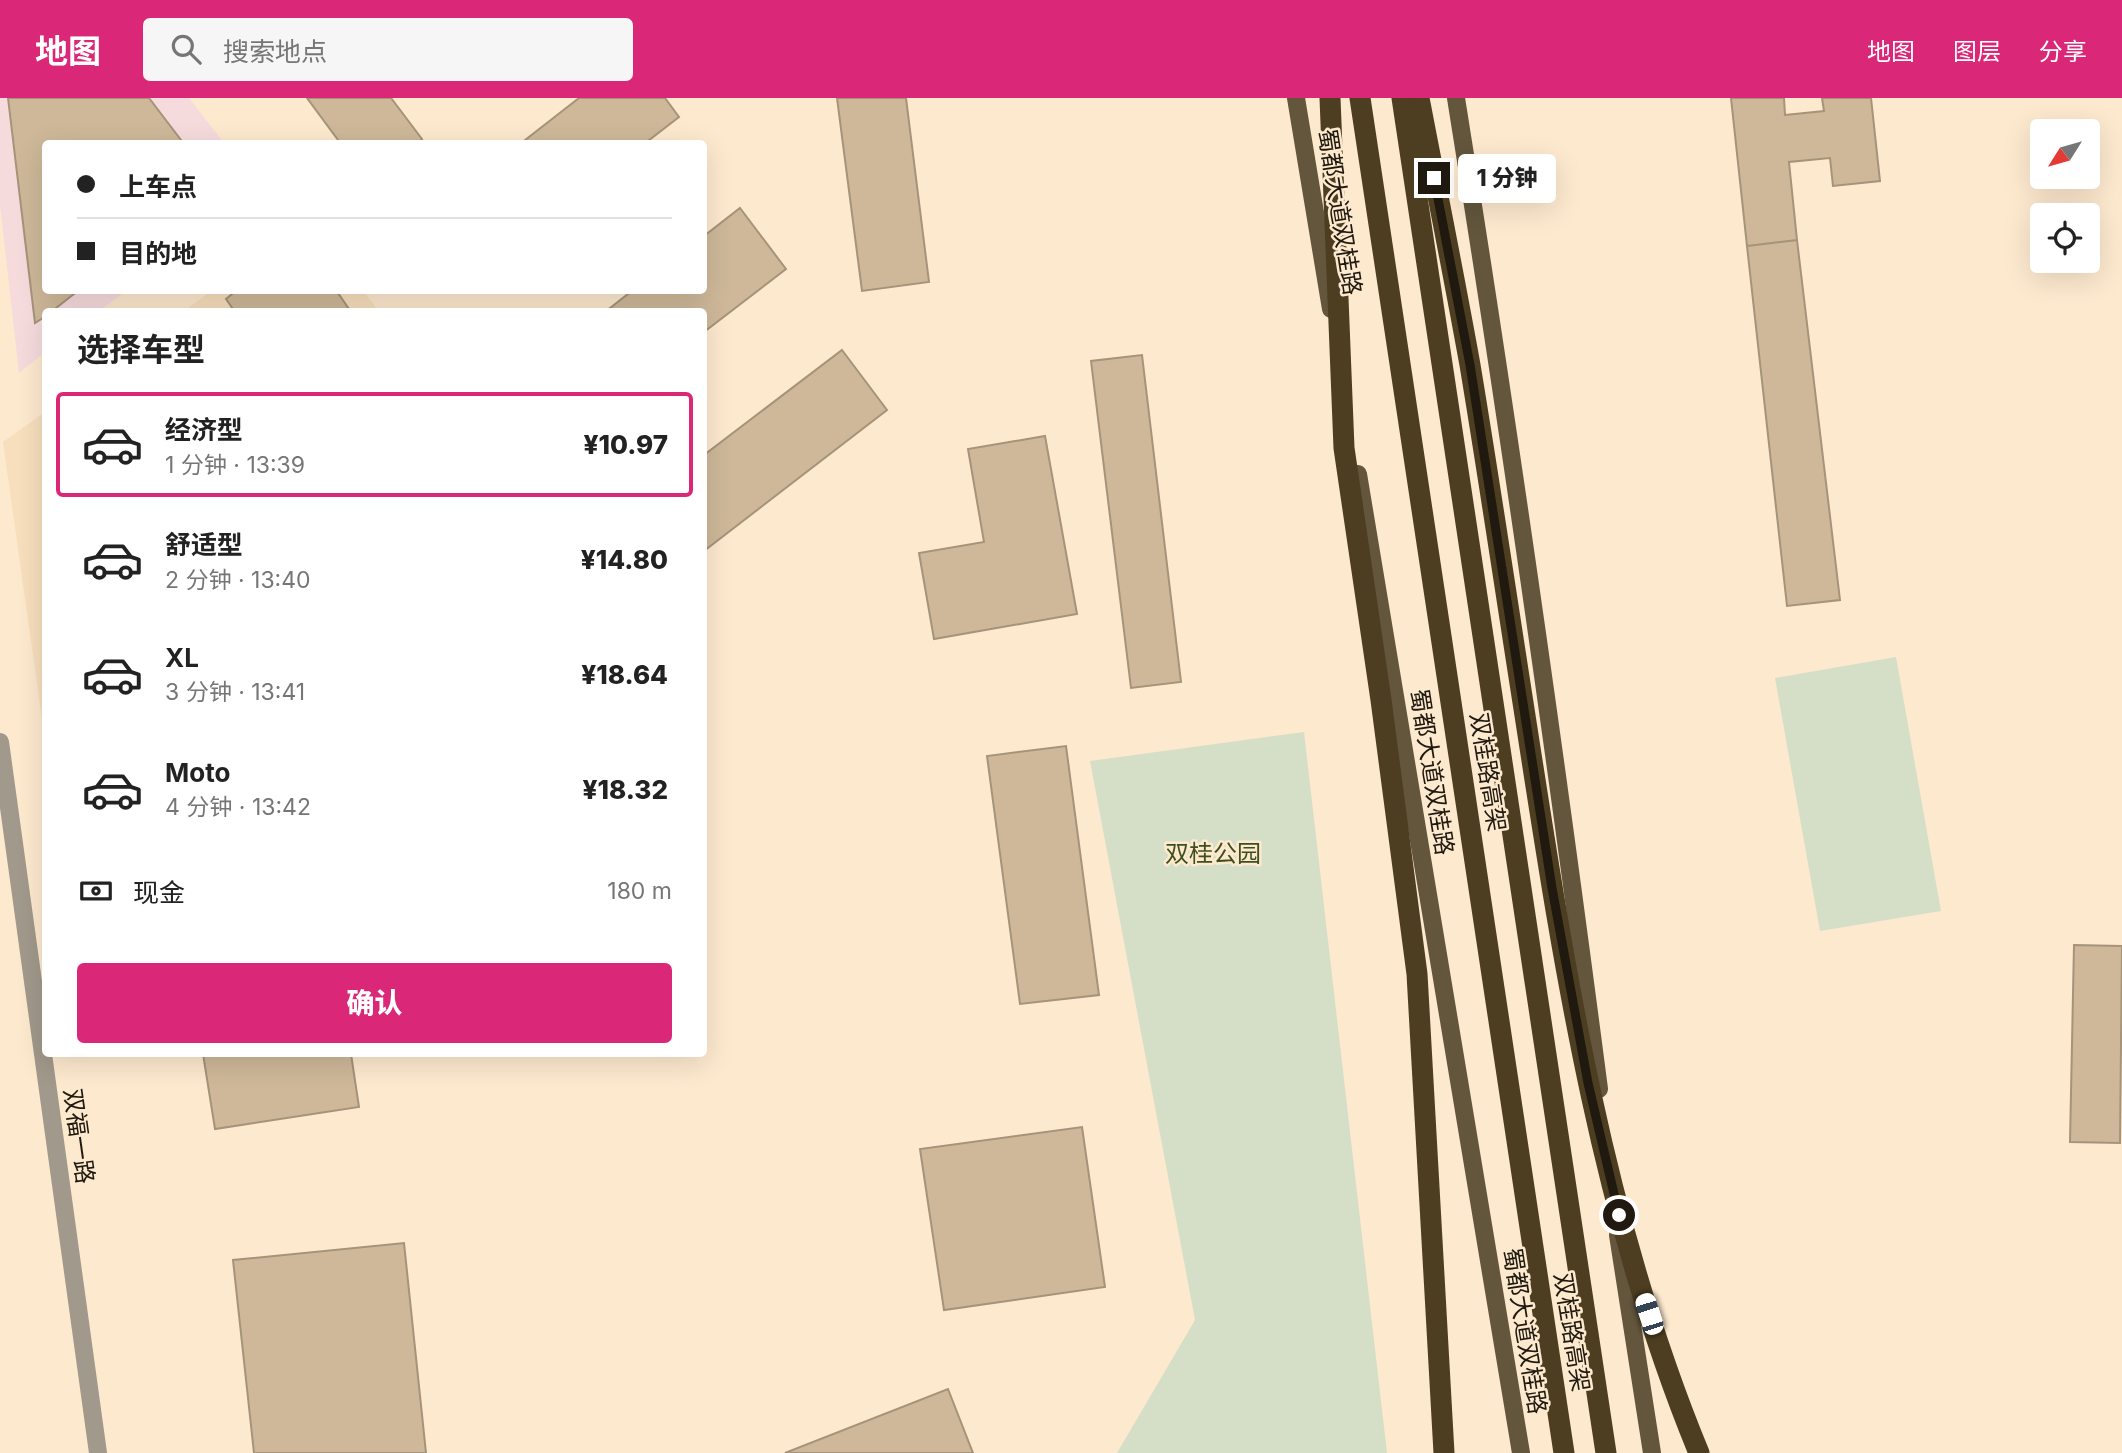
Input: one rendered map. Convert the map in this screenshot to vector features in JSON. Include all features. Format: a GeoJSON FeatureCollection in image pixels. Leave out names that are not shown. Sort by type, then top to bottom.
{"type":"FeatureCollection","features":[{"type":"Feature","properties":{"kind":"highway"},"geometry":{"type":"LineString","coordinates":[[1330,98],[1343,448],[1383,714],[1417,974],[1444,1453]]}},
{"type":"Feature","properties":{"kind":"highway","name":"双桂路高架"},"geometry":{"type":"LineString","coordinates":[[1360,98],[1564,1453]]}},
{"type":"Feature","properties":{"kind":"highway","name":"双桂路高架"},"geometry":{"type":"LineString","coordinates":[[1402,98],[1606,1453]]}},
{"type":"Feature","properties":{"kind":"highway"},"geometry":{"type":"LineString","coordinates":[[1419,98],[1470,365],[1552,888],[1588,1083],[1626,1242],[1681,1409],[1699,1453]]}},
{"type":"Feature","properties":{"kind":"main road","name":"蜀都大道双桂路"},"geometry":{"type":"LineString","coordinates":[[1296,98],[1521,1453]]}},
{"type":"Feature","properties":{"kind":"main road"},"geometry":{"type":"LineString","coordinates":[[1456,98],[1558,770],[1623,1275],[1652,1453]]}},
{"type":"Feature","properties":{"kind":"street","name":"双福一路"},"geometry":{"type":"LineString","coordinates":[[0,742],[42,1047]]}},
{"type":"Feature","properties":{"kind":"street","name":"双福一路"},"geometry":{"type":"LineString","coordinates":[[43,1057],[98,1453]]}},
{"type":"Feature","properties":{"kind":"shaded area"},"geometry":{"type":"Polygon","coordinates":[[[0,98],[189,98],[222,140],[42,140],[42,294],[122,294],[103,308],[42,308],[42,354],[19,373],[0,205],[0,98]]]}},
{"type":"Feature","properties":{"kind":"shaded area"},"geometry":{"type":"Polygon","coordinates":[[[207,294],[365,294],[377,308],[188,308],[207,294]]]}},
{"type":"Feature","properties":{"kind":"shaded area"},"geometry":{"type":"Polygon","coordinates":[[[42,414],[42,720],[3,442],[42,414]]]}},
{"type":"Feature","properties":{"kind":"green space"},"geometry":{"type":"Polygon","coordinates":[[[1896,657],[1941,911],[1820,931],[1775,678],[1896,657]]]}},
{"type":"Feature","properties":{"kind":"green space","name":"双桂公园"},"geometry":{"type":"Polygon","coordinates":[[[1304,732],[1387,1453],[1117,1453],[1195,1320],[1090,761],[1304,732]]]}},
{"type":"Feature","properties":{"kind":"building"},"geometry":{"type":"Polygon","coordinates":[[[8,98],[149,98],[181,140],[42,140],[42,294],[74,294],[56,308],[42,308],[42,319],[35,323],[8,98]]]}},
{"type":"Feature","properties":{"kind":"building"},"geometry":{"type":"Polygon","coordinates":[[[307,98],[391,98],[422,139],[421,140],[338,140],[307,98]]]}},
{"type":"Feature","properties":{"kind":"building"},"geometry":{"type":"Polygon","coordinates":[[[579,98],[665,98],[679,117],[649,140],[525,140],[579,98]]]}},
{"type":"Feature","properties":{"kind":"building"},"geometry":{"type":"Polygon","coordinates":[[[837,98],[906,98],[929,282],[862,291],[837,98]]]}},
{"type":"Feature","properties":{"kind":"building"},"geometry":{"type":"Polygon","coordinates":[[[1731,98],[1784,98],[1785,115],[1824,111],[1822,98],[1871,98],[1880,181],[1833,186],[1830,158],[1789,162],[1797,240],[1747,246],[1731,98]]]}},
{"type":"Feature","properties":{"kind":"building"},"geometry":{"type":"Polygon","coordinates":[[[740,208],[786,269],[707,330],[707,308],[610,308],[628,294],[707,294],[707,234],[740,208]]]}},
{"type":"Feature","properties":{"kind":"building"},"geometry":{"type":"Polygon","coordinates":[[[1797,240],[1840,600],[1787,606],[1747,246],[1797,240]]]}},
{"type":"Feature","properties":{"kind":"building"},"geometry":{"type":"Polygon","coordinates":[[[232,294],[339,294],[348,308],[232,308],[226,299],[232,294]]]}},
{"type":"Feature","properties":{"kind":"building"},"geometry":{"type":"Polygon","coordinates":[[[842,350],[887,410],[707,549],[707,453],[842,350]]]}},
{"type":"Feature","properties":{"kind":"building"},"geometry":{"type":"Polygon","coordinates":[[[1142,355],[1181,682],[1131,688],[1091,361],[1142,355]]]}},
{"type":"Feature","properties":{"kind":"building"},"geometry":{"type":"Polygon","coordinates":[[[1045,436],[1077,614],[934,639],[919,553],[984,542],[968,449],[1045,436]]]}},
{"type":"Feature","properties":{"kind":"building"},"geometry":{"type":"Polygon","coordinates":[[[1066,746],[1099,995],[1020,1004],[987,756],[1066,746]]]}},
{"type":"Feature","properties":{"kind":"building"},"geometry":{"type":"Polygon","coordinates":[[[2074,945],[2122,946],[2120,1143],[2070,1142],[2074,945]]]}},
{"type":"Feature","properties":{"kind":"building"},"geometry":{"type":"Polygon","coordinates":[[[203,1057],[351,1057],[359,1107],[215,1129],[203,1057]]]}},
{"type":"Feature","properties":{"kind":"building"},"geometry":{"type":"Polygon","coordinates":[[[1082,1127],[1105,1287],[944,1310],[920,1149],[1082,1127]]]}},
{"type":"Feature","properties":{"kind":"building"},"geometry":{"type":"Polygon","coordinates":[[[404,1243],[426,1453],[254,1453],[233,1260],[404,1243]]]}},
{"type":"Feature","properties":{"kind":"building"},"geometry":{"type":"Polygon","coordinates":[[[948,1389],[973,1453],[785,1453],[948,1389]]]}},
{"type":"Feature","properties":{"kind":"route"},"geometry":{"type":"LineString","coordinates":[[1434,178],[1470,365],[1552,888],[1588,1083],[1619,1215]]}}]}
